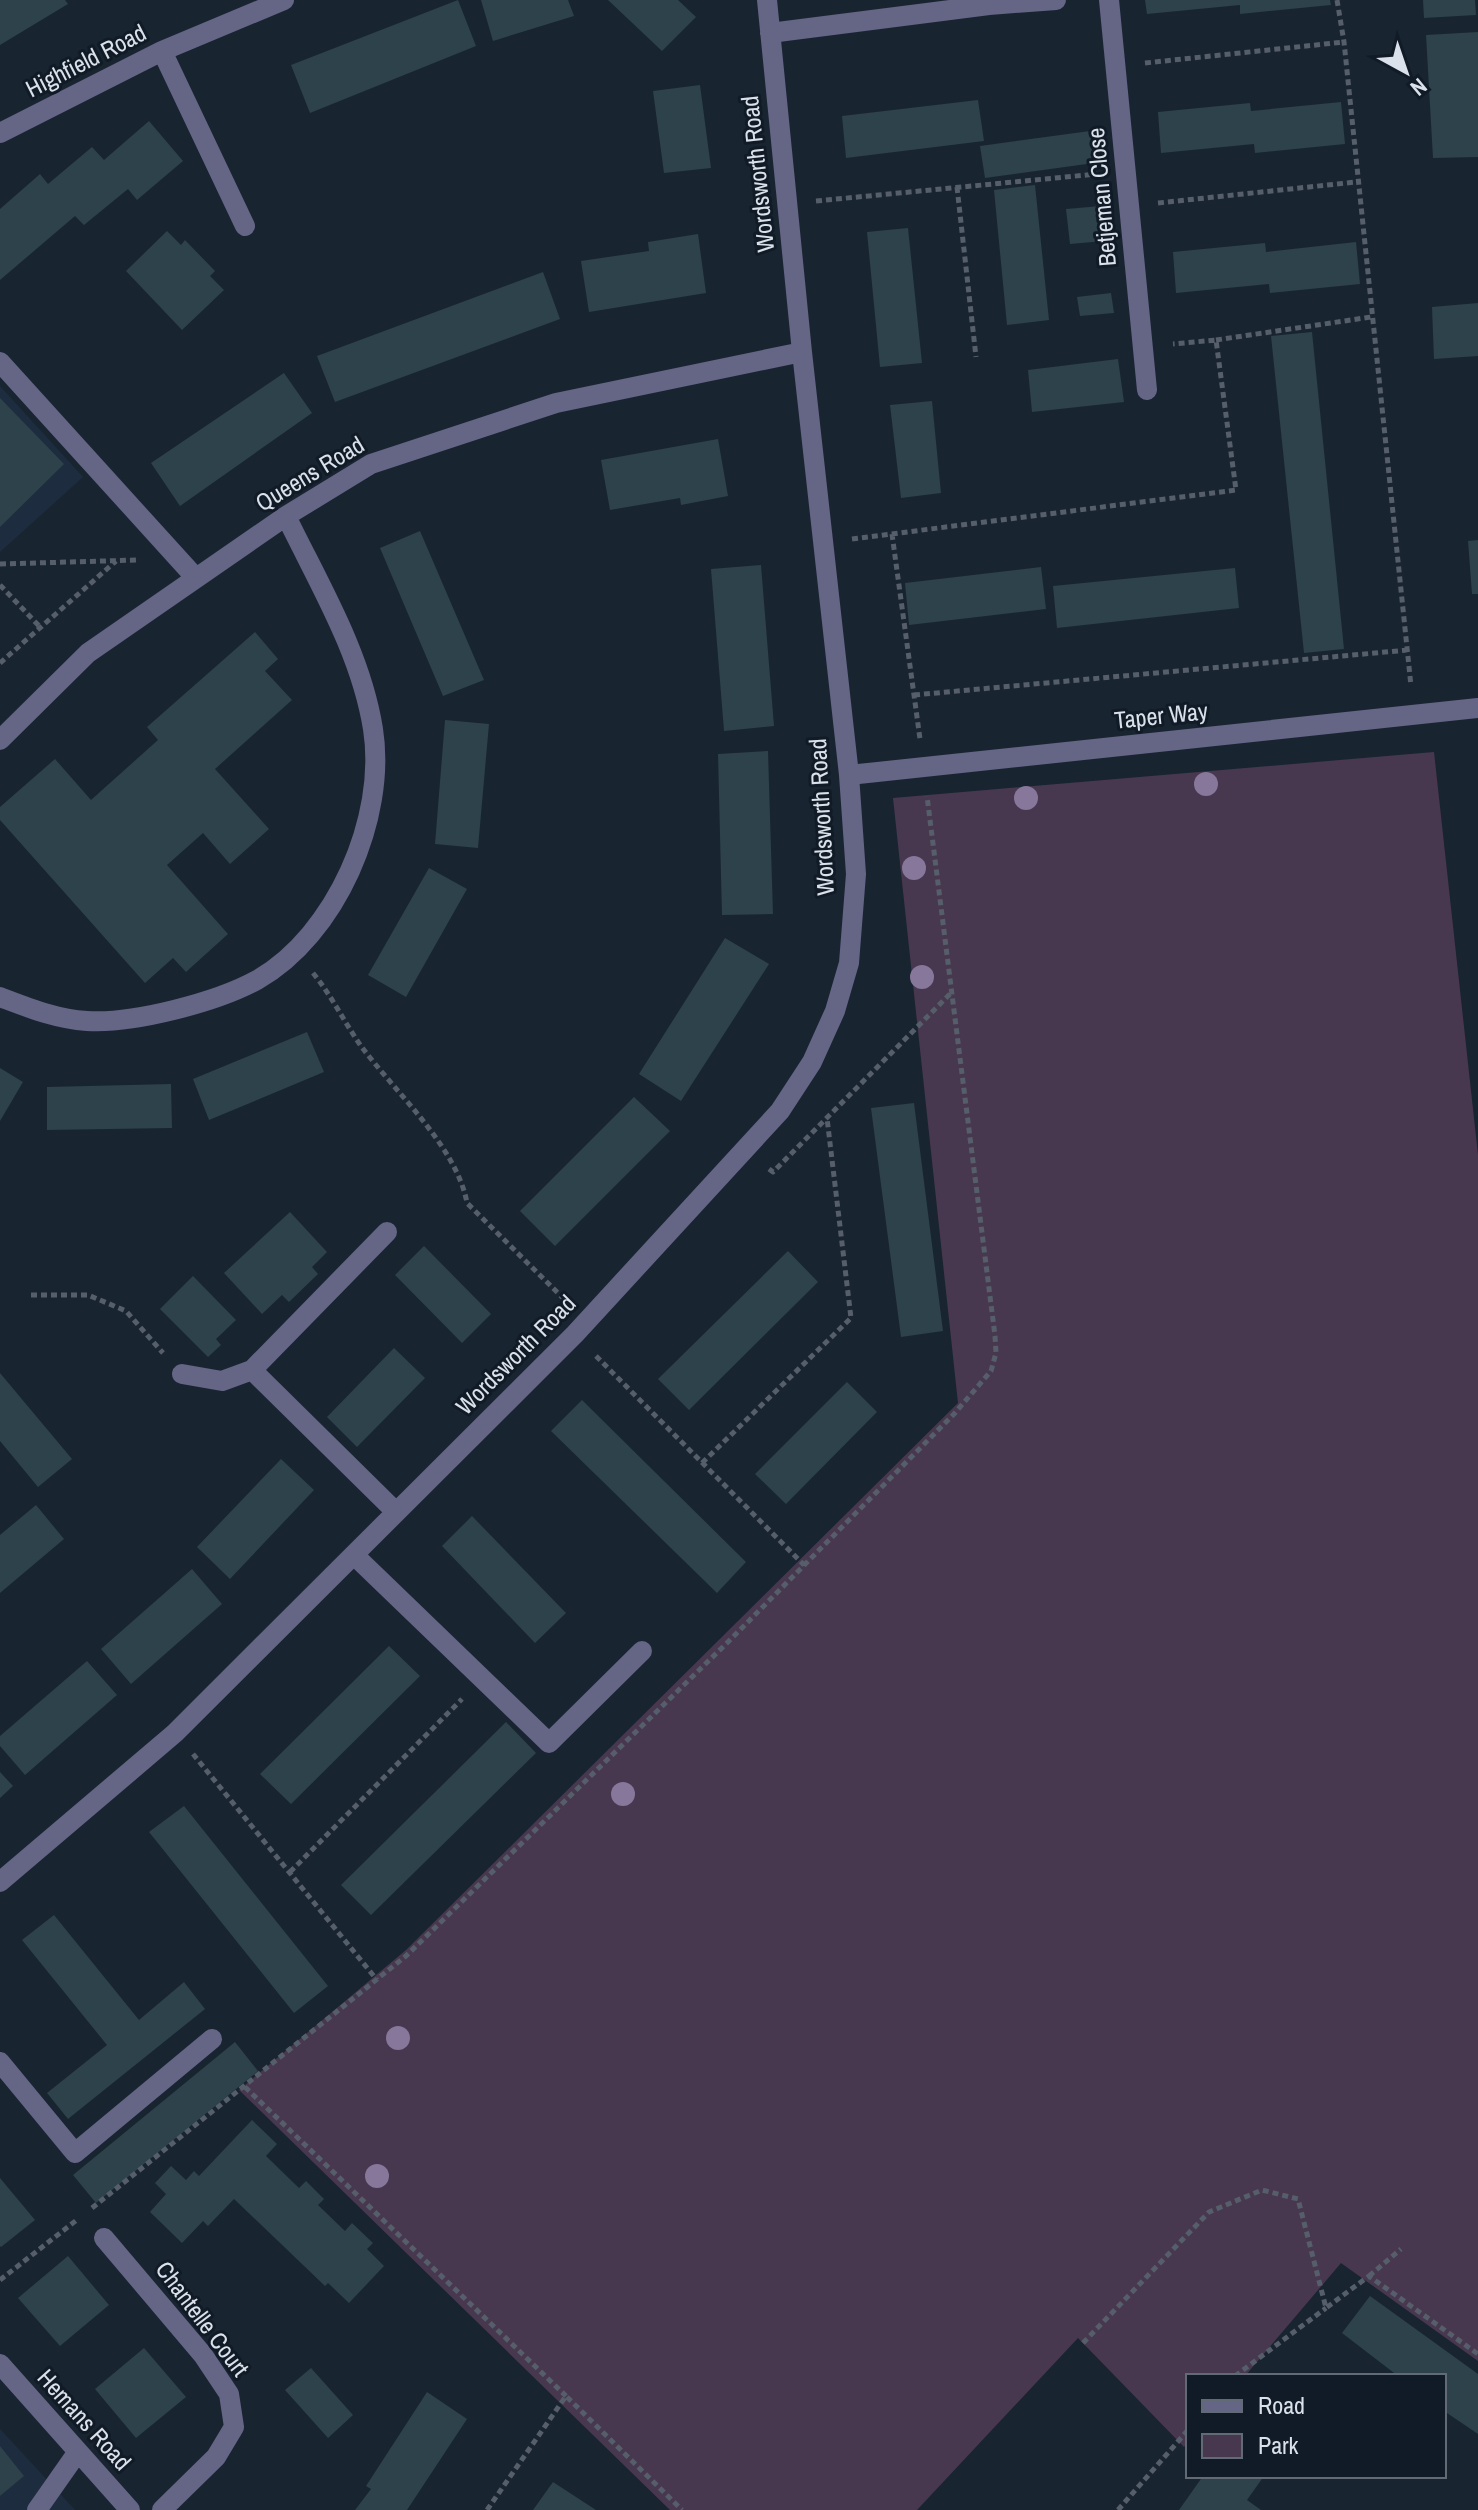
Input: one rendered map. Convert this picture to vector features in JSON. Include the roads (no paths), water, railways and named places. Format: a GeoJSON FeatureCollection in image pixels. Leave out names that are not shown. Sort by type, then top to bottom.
{"type":"FeatureCollection","features":[{"type":"Feature","properties":{"kind":"street","name":"Highfield Road"},"geometry":{"type":"LineString","coordinates":[[0,133],[162,51],[284,0]]}},
{"type":"Feature","properties":{"kind":"street","name":"Wordsworth Road"},"geometry":{"type":"LineString","coordinates":[[0,1882],[175,1733],[581,1327],[780,1111],[812,1062],[835,1011],[849,963],[856,874],[849,775],[767,0]]}},
{"type":"Feature","properties":{"kind":"street"},"geometry":{"type":"LineString","coordinates":[[770,33],[989,5],[1056,0]]}},
{"type":"Feature","properties":{"kind":"street","name":"Betjeman Close"},"geometry":{"type":"LineString","coordinates":[[1109,0],[1147,390]]}},
{"type":"Feature","properties":{"kind":"street"},"geometry":{"type":"LineString","coordinates":[[162,51],[245,226]]}},
{"type":"Feature","properties":{"kind":"street","name":"Queens Road"},"geometry":{"type":"LineString","coordinates":[[0,740],[88,653],[286,516],[371,464],[556,403],[802,352]]}},
{"type":"Feature","properties":{"kind":"street"},"geometry":{"type":"LineString","coordinates":[[0,362],[195,577]]}},
{"type":"Feature","properties":{"kind":"street"},"geometry":{"type":"LineString","coordinates":[[0,997],[46,1015],[89,1022],[145,1017],[194,1005],[257,980],[295,951],[339,894],[364,836],[374,781],[373,730],[353,656],[286,516]]}},
{"type":"Feature","properties":{"kind":"street","name":"Taper Way"},"geometry":{"type":"LineString","coordinates":[[849,775],[1478,708]]}},
{"type":"Feature","properties":{"kind":"street"},"geometry":{"type":"LineString","coordinates":[[182,1374],[222,1381],[252,1370],[387,1232]]}},
{"type":"Feature","properties":{"kind":"street"},"geometry":{"type":"LineString","coordinates":[[252,1370],[396,1512]]}},
{"type":"Feature","properties":{"kind":"street"},"geometry":{"type":"LineString","coordinates":[[354,1555],[549,1743],[642,1651]]}},
{"type":"Feature","properties":{"kind":"street"},"geometry":{"type":"LineString","coordinates":[[0,2062],[75,2153],[212,2039]]}},
{"type":"Feature","properties":{"kind":"street","name":"Chantelle Court"},"geometry":{"type":"LineString","coordinates":[[104,2238],[203,2355],[229,2394],[234,2427],[216,2457],[162,2510]]}},
{"type":"Feature","properties":{"kind":"street","name":"Hemans Road"},"geometry":{"type":"LineString","coordinates":[[0,2364],[130,2510]]}},
{"type":"Feature","properties":{"kind":"street"},"geometry":{"type":"LineString","coordinates":[[37,2510],[77,2453]]}}]}
